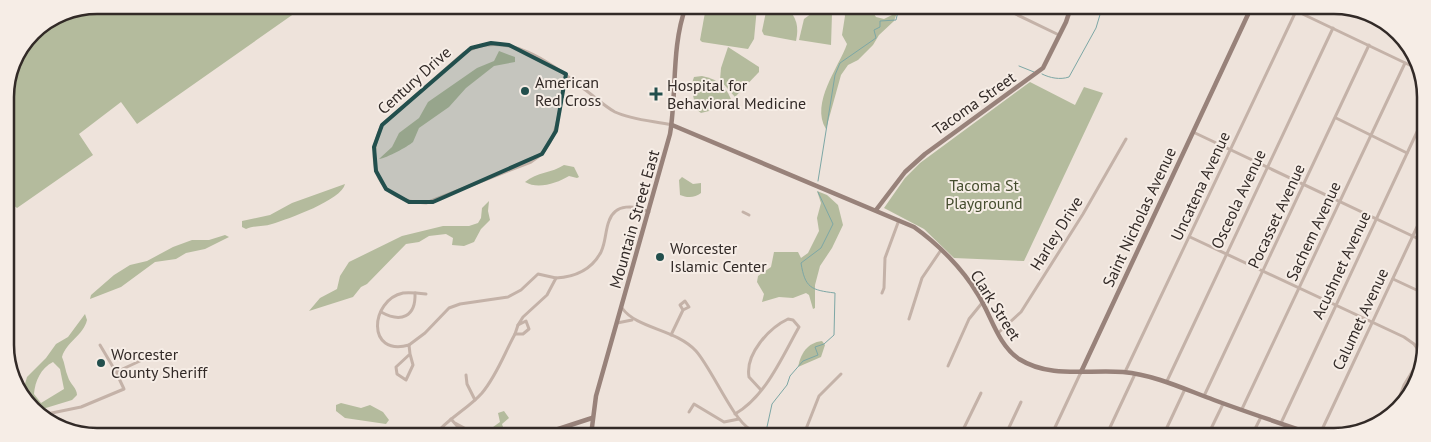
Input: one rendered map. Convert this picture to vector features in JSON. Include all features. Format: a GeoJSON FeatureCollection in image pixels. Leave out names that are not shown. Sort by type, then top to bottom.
{"type":"FeatureCollection","features":[{"type":"Feature","properties":{"kind":"street","name":"Mountain Street East"},"geometry":{"type":"LineString","coordinates":[[591,428],[592,418],[617,323],[672,125],[677,45],[684,14]]}},
{"type":"Feature","properties":{"kind":"street"},"geometry":{"type":"LineString","coordinates":[[1015,14],[1060,36]]}},
{"type":"Feature","properties":{"kind":"street","name":"Tacoma Street"},"geometry":{"type":"LineString","coordinates":[[876,210],[905,172],[925,154],[1040,71],[1060,36],[1069,14]]}},
{"type":"Feature","properties":{"kind":"street","name":"Saint Nicholas Avenue"},"geometry":{"type":"LineString","coordinates":[[1055,428],[1248,14]]}},
{"type":"Feature","properties":{"kind":"street","name":"Uncatena Avenue"},"geometry":{"type":"LineString","coordinates":[[1126,372],[1295,14]]}},
{"type":"Feature","properties":{"kind":"street"},"geometry":{"type":"LineString","coordinates":[[1302,14],[1411,66]]}},
{"type":"Feature","properties":{"kind":"street","name":"Osceola Avenue"},"geometry":{"type":"LineString","coordinates":[[1167,381],[1332,28]]}},
{"type":"Feature","properties":{"kind":"street","name":"Century Drive"},"geometry":{"type":"LineString","coordinates":[[566,74],[553,138],[542,154],[531,162],[426,203],[410,202],[397,197],[386,189],[379,179],[374,163],[374,147],[382,125],[471,48],[491,43],[509,45],[566,74],[617,113],[672,125]]}},
{"type":"Feature","properties":{"kind":"street","name":"Pocasset Avenue"},"geometry":{"type":"LineString","coordinates":[[1204,396],[1369,46]]}},
{"type":"Feature","properties":{"kind":"street","name":"Sachem Avenue"},"geometry":{"type":"LineString","coordinates":[[1242,409],[1405,63]]}},
{"type":"Feature","properties":{"kind":"street"},"geometry":{"type":"LineString","coordinates":[[1336,118],[1407,153]]}},
{"type":"Feature","properties":{"kind":"street","name":"Clark Street"},"geometry":{"type":"LineString","coordinates":[[672,125],[876,210],[924,234],[966,278],[983,302],[998,334],[1014,355],[1030,365],[1049,371],[1135,373],[1167,381],[1223,403],[1297,428]]}},
{"type":"Feature","properties":{"kind":"street"},"geometry":{"type":"LineString","coordinates":[[1193,132],[1417,238]]}},
{"type":"Feature","properties":{"kind":"street","name":"Acushnet Avenue"},"geometry":{"type":"LineString","coordinates":[[1281,423],[1417,132]]}},
{"type":"Feature","properties":{"kind":"street","name":"Harley Drive"},"geometry":{"type":"LineString","coordinates":[[998,334],[1021,312],[1083,214],[1126,139]]}},
{"type":"Feature","properties":{"kind":"street"},"geometry":{"type":"LineString","coordinates":[[426,294],[398,295],[381,312],[377,318],[377,329],[384,343],[393,347],[409,345],[425,333],[449,308],[460,304],[508,297],[520,290],[538,274],[556,278],[579,273],[597,258],[604,245],[609,220],[618,210],[629,206],[649,212]]}},
{"type":"Feature","properties":{"kind":"street"},"geometry":{"type":"LineString","coordinates":[[743,212],[748,215]]}},
{"type":"Feature","properties":{"kind":"street"},"geometry":{"type":"LineString","coordinates":[[882,293],[884,288],[885,258],[899,220]]}},
{"type":"Feature","properties":{"kind":"street","name":"Calumet Avenue"},"geometry":{"type":"LineString","coordinates":[[1324,428],[1417,227]]}},
{"type":"Feature","properties":{"kind":"street"},"geometry":{"type":"LineString","coordinates":[[1190,237],[1407,339],[1417,349]]}},
{"type":"Feature","properties":{"kind":"street"},"geometry":{"type":"LineString","coordinates":[[909,319],[922,278],[941,250]]}},
{"type":"Feature","properties":{"kind":"street"},"geometry":{"type":"LineString","coordinates":[[441,428],[475,400],[498,370],[523,317],[547,295],[556,278]]}},
{"type":"Feature","properties":{"kind":"street"},"geometry":{"type":"LineString","coordinates":[[1393,279],[1417,290]]}},
{"type":"Feature","properties":{"kind":"street"},"geometry":{"type":"LineString","coordinates":[[381,312],[395,318],[405,316],[414,306],[415,293]]}},
{"type":"Feature","properties":{"kind":"street"},"geometry":{"type":"LineString","coordinates":[[948,366],[969,320],[983,302]]}},
{"type":"Feature","properties":{"kind":"street"},"geometry":{"type":"LineString","coordinates":[[621,308],[632,320]]}},
{"type":"Feature","properties":{"kind":"street"},"geometry":{"type":"LineString","coordinates":[[671,334],[683,310]]}},
{"type":"Feature","properties":{"kind":"street"},"geometry":{"type":"LineString","coordinates":[[735,414],[749,406],[761,390],[799,327],[793,320],[788,319],[769,331],[750,361],[748,370],[750,377],[761,390]]}},
{"type":"Feature","properties":{"kind":"street"},"geometry":{"type":"LineString","coordinates":[[617,323],[632,320],[656,327],[690,345],[700,357],[738,419],[749,428]]}},
{"type":"Feature","properties":{"kind":"street"},"geometry":{"type":"LineString","coordinates":[[515,334],[524,334],[530,327],[526,321],[518,325]]}},
{"type":"Feature","properties":{"kind":"street"},"geometry":{"type":"LineString","coordinates":[[50,413],[81,407],[124,389],[100,345]]}},
{"type":"Feature","properties":{"kind":"street"},"geometry":{"type":"LineString","coordinates":[[409,345],[412,365],[406,380],[397,374],[396,367],[410,354]]}},
{"type":"Feature","properties":{"kind":"street"},"geometry":{"type":"LineString","coordinates":[[116,372],[153,355]]}},
{"type":"Feature","properties":{"kind":"street"},"geometry":{"type":"LineString","coordinates":[[1400,397],[1404,384],[1413,370]]}},
{"type":"Feature","properties":{"kind":"street"},"geometry":{"type":"LineString","coordinates":[[1110,428],[1135,373]]}},
{"type":"Feature","properties":{"kind":"street"},"geometry":{"type":"LineString","coordinates":[[806,428],[819,396],[841,374]]}},
{"type":"Feature","properties":{"kind":"street"},"geometry":{"type":"LineString","coordinates":[[466,375],[467,384],[475,400]]}},
{"type":"Feature","properties":{"kind":"street"},"geometry":{"type":"LineString","coordinates":[[1167,428],[1185,389]]}},
{"type":"Feature","properties":{"kind":"street"},"geometry":{"type":"LineString","coordinates":[[964,428],[981,393]]}},
{"type":"Feature","properties":{"kind":"street"},"geometry":{"type":"LineString","coordinates":[[1009,428],[1021,402]]}},
{"type":"Feature","properties":{"kind":"street"},"geometry":{"type":"LineString","coordinates":[[1211,428],[1223,403]]}},
{"type":"Feature","properties":{"kind":"street"},"geometry":{"type":"LineString","coordinates":[[689,412],[694,404],[724,422],[738,419]]}},
{"type":"Feature","properties":{"kind":"street"},"geometry":{"type":"LineString","coordinates":[[1255,428],[1261,416]]}},
{"type":"Feature","properties":{"kind":"street"},"geometry":{"type":"LineString","coordinates":[[561,428],[592,418]]}},
{"type":"Feature","properties":{"kind":"street"},"geometry":{"type":"LineString","coordinates":[[451,419],[455,424]]}},
{"type":"Feature","properties":{"kind":"highlighted area"},"geometry":{"type":"Polygon","coordinates":[[[491,43],[509,45],[566,74],[556,131],[542,154],[433,202],[409,202],[386,189],[376,171],[374,147],[382,125],[471,48],[491,43]]]}},
{"type":"Feature","properties":{"kind":"green space"},"geometry":{"type":"Polygon","coordinates":[[[97,14],[294,14],[137,124],[121,102],[79,134],[93,155],[17,208],[14,206],[15,80],[20,65],[28,51],[38,38],[51,28],[65,20],[80,15],[97,14]]]}},
{"type":"Feature","properties":{"kind":"green space"},"geometry":{"type":"Polygon","coordinates":[[[705,14],[756,14],[754,39],[748,49],[702,42],[700,40],[705,14]]]}},
{"type":"Feature","properties":{"kind":"green space"},"geometry":{"type":"Polygon","coordinates":[[[766,14],[792,14],[796,22],[796,41],[764,35],[762,31],[766,14]]]}},
{"type":"Feature","properties":{"kind":"green space"},"geometry":{"type":"Polygon","coordinates":[[[811,14],[832,14],[831,45],[799,40],[804,19],[811,14]]]}},
{"type":"Feature","properties":{"kind":"green space"},"geometry":{"type":"Polygon","coordinates":[[[844,14],[874,14],[876,17],[884,19],[892,14],[896,14],[894,21],[879,35],[873,45],[858,60],[848,65],[841,75],[826,129],[822,119],[821,108],[828,85],[847,44],[842,35],[844,14]]]}},
{"type":"Feature","properties":{"kind":"green space"},"geometry":{"type":"Polygon","coordinates":[[[728,47],[759,67],[759,72],[735,97],[720,80],[721,68],[728,47]]]}},
{"type":"Feature","properties":{"kind":"green space"},"geometry":{"type":"Polygon","coordinates":[[[499,51],[515,57],[515,62],[494,66],[466,88],[449,107],[419,128],[413,142],[387,157],[379,159],[392,147],[399,133],[419,118],[428,102],[477,68],[494,61],[499,51]]]}},
{"type":"Feature","properties":{"kind":"green space"},"geometry":{"type":"Polygon","coordinates":[[[702,76],[713,79],[722,85],[733,105],[701,113],[696,109],[691,86],[694,77],[702,76]]]}},
{"type":"Feature","properties":{"kind":"green space","name":"Tacoma St Playground"},"geometry":{"type":"Polygon","coordinates":[[[1030,82],[1075,105],[1084,87],[1103,93],[1024,261],[954,258],[924,229],[884,208],[905,178],[920,163],[1030,82]]]}},
{"type":"Feature","properties":{"kind":"green space"},"geometry":{"type":"Polygon","coordinates":[[[564,165],[574,167],[579,177],[569,176],[553,183],[541,185],[525,182],[534,176],[555,170],[564,165]]]}},
{"type":"Feature","properties":{"kind":"green space"},"geometry":{"type":"Polygon","coordinates":[[[682,177],[693,184],[701,183],[701,193],[691,197],[680,195],[679,180],[682,177]]]}},
{"type":"Feature","properties":{"kind":"green space"},"geometry":{"type":"Polygon","coordinates":[[[345,184],[342,190],[325,202],[280,222],[246,229],[242,227],[242,221],[270,215],[292,203],[345,184]]]}},
{"type":"Feature","properties":{"kind":"green space"},"geometry":{"type":"Polygon","coordinates":[[[817,191],[827,195],[838,205],[843,225],[832,248],[820,266],[815,285],[815,308],[813,309],[809,295],[806,293],[793,298],[779,297],[762,302],[764,294],[757,282],[758,276],[771,267],[774,252],[798,252],[801,258],[808,253],[819,231],[817,218],[821,203],[817,191]]]}},
{"type":"Feature","properties":{"kind":"green space"},"geometry":{"type":"Polygon","coordinates":[[[489,201],[488,211],[490,220],[481,229],[474,242],[464,246],[452,245],[453,238],[446,234],[429,236],[419,242],[406,244],[353,297],[309,311],[320,298],[337,289],[340,276],[349,262],[402,236],[443,226],[469,226],[478,223],[481,218],[482,208],[489,201]]]}},
{"type":"Feature","properties":{"kind":"green space"},"geometry":{"type":"Polygon","coordinates":[[[225,235],[229,237],[205,249],[186,253],[176,259],[155,262],[121,287],[90,299],[91,295],[114,275],[130,265],[147,261],[173,247],[192,240],[209,240],[225,235]]]}},
{"type":"Feature","properties":{"kind":"green space"},"geometry":{"type":"Polygon","coordinates":[[[85,314],[87,320],[85,326],[64,351],[62,357],[66,372],[77,395],[72,400],[44,409],[34,400],[24,386],[27,377],[46,358],[56,344],[68,337],[85,314]],[[53,362],[39,375],[34,394],[41,403],[64,389],[60,369],[53,362]]]}},
{"type":"Feature","properties":{"kind":"green space"},"geometry":{"type":"Polygon","coordinates":[[[822,341],[825,345],[821,357],[798,367],[801,357],[809,346],[822,341]]]}},
{"type":"Feature","properties":{"kind":"green space"},"geometry":{"type":"Polygon","coordinates":[[[341,403],[361,408],[370,405],[383,412],[389,420],[386,424],[345,418],[336,411],[336,405],[341,403]]]}},
{"type":"Feature","properties":{"kind":"green space"},"geometry":{"type":"Polygon","coordinates":[[[504,411],[509,418],[502,424],[503,427],[510,428],[492,428],[500,422],[498,413],[504,411]]]}},
{"type":"Feature","properties":{"kind":"waterway"},"geometry":{"type":"LineString","coordinates":[[818,181],[835,75],[840,63],[876,38],[874,30],[880,27],[880,21],[896,20],[897,14]]}},
{"type":"Feature","properties":{"kind":"waterway"},"geometry":{"type":"LineString","coordinates":[[1042,74],[1055,78],[1069,77],[1096,28],[1100,14]]}},
{"type":"Feature","properties":{"kind":"waterway"},"geometry":{"type":"LineString","coordinates":[[1019,66],[1034,72]]}},
{"type":"Feature","properties":{"kind":"waterway"},"geometry":{"type":"LineString","coordinates":[[767,427],[772,404],[787,385],[790,376],[803,361],[818,355],[815,347],[824,344],[834,335],[835,293],[820,291],[810,286],[805,278],[801,263],[821,248],[833,224],[818,192]]}},
{"type":"Feature","properties":{"kind":"place","name":"American Red Cross"},"geometry":{"type":"Point","coordinates":[525,91]}},
{"type":"Feature","properties":{"kind":"place","name":"Hospital for Behavioral Medicine"},"geometry":{"type":"Point","coordinates":[656,94]}},
{"type":"Feature","properties":{"kind":"place","name":"Worcester Islamic Center"},"geometry":{"type":"Point","coordinates":[660,257]}},
{"type":"Feature","properties":{"kind":"place","name":"Worcester County Sheriff"},"geometry":{"type":"Point","coordinates":[101,363]}}]}
